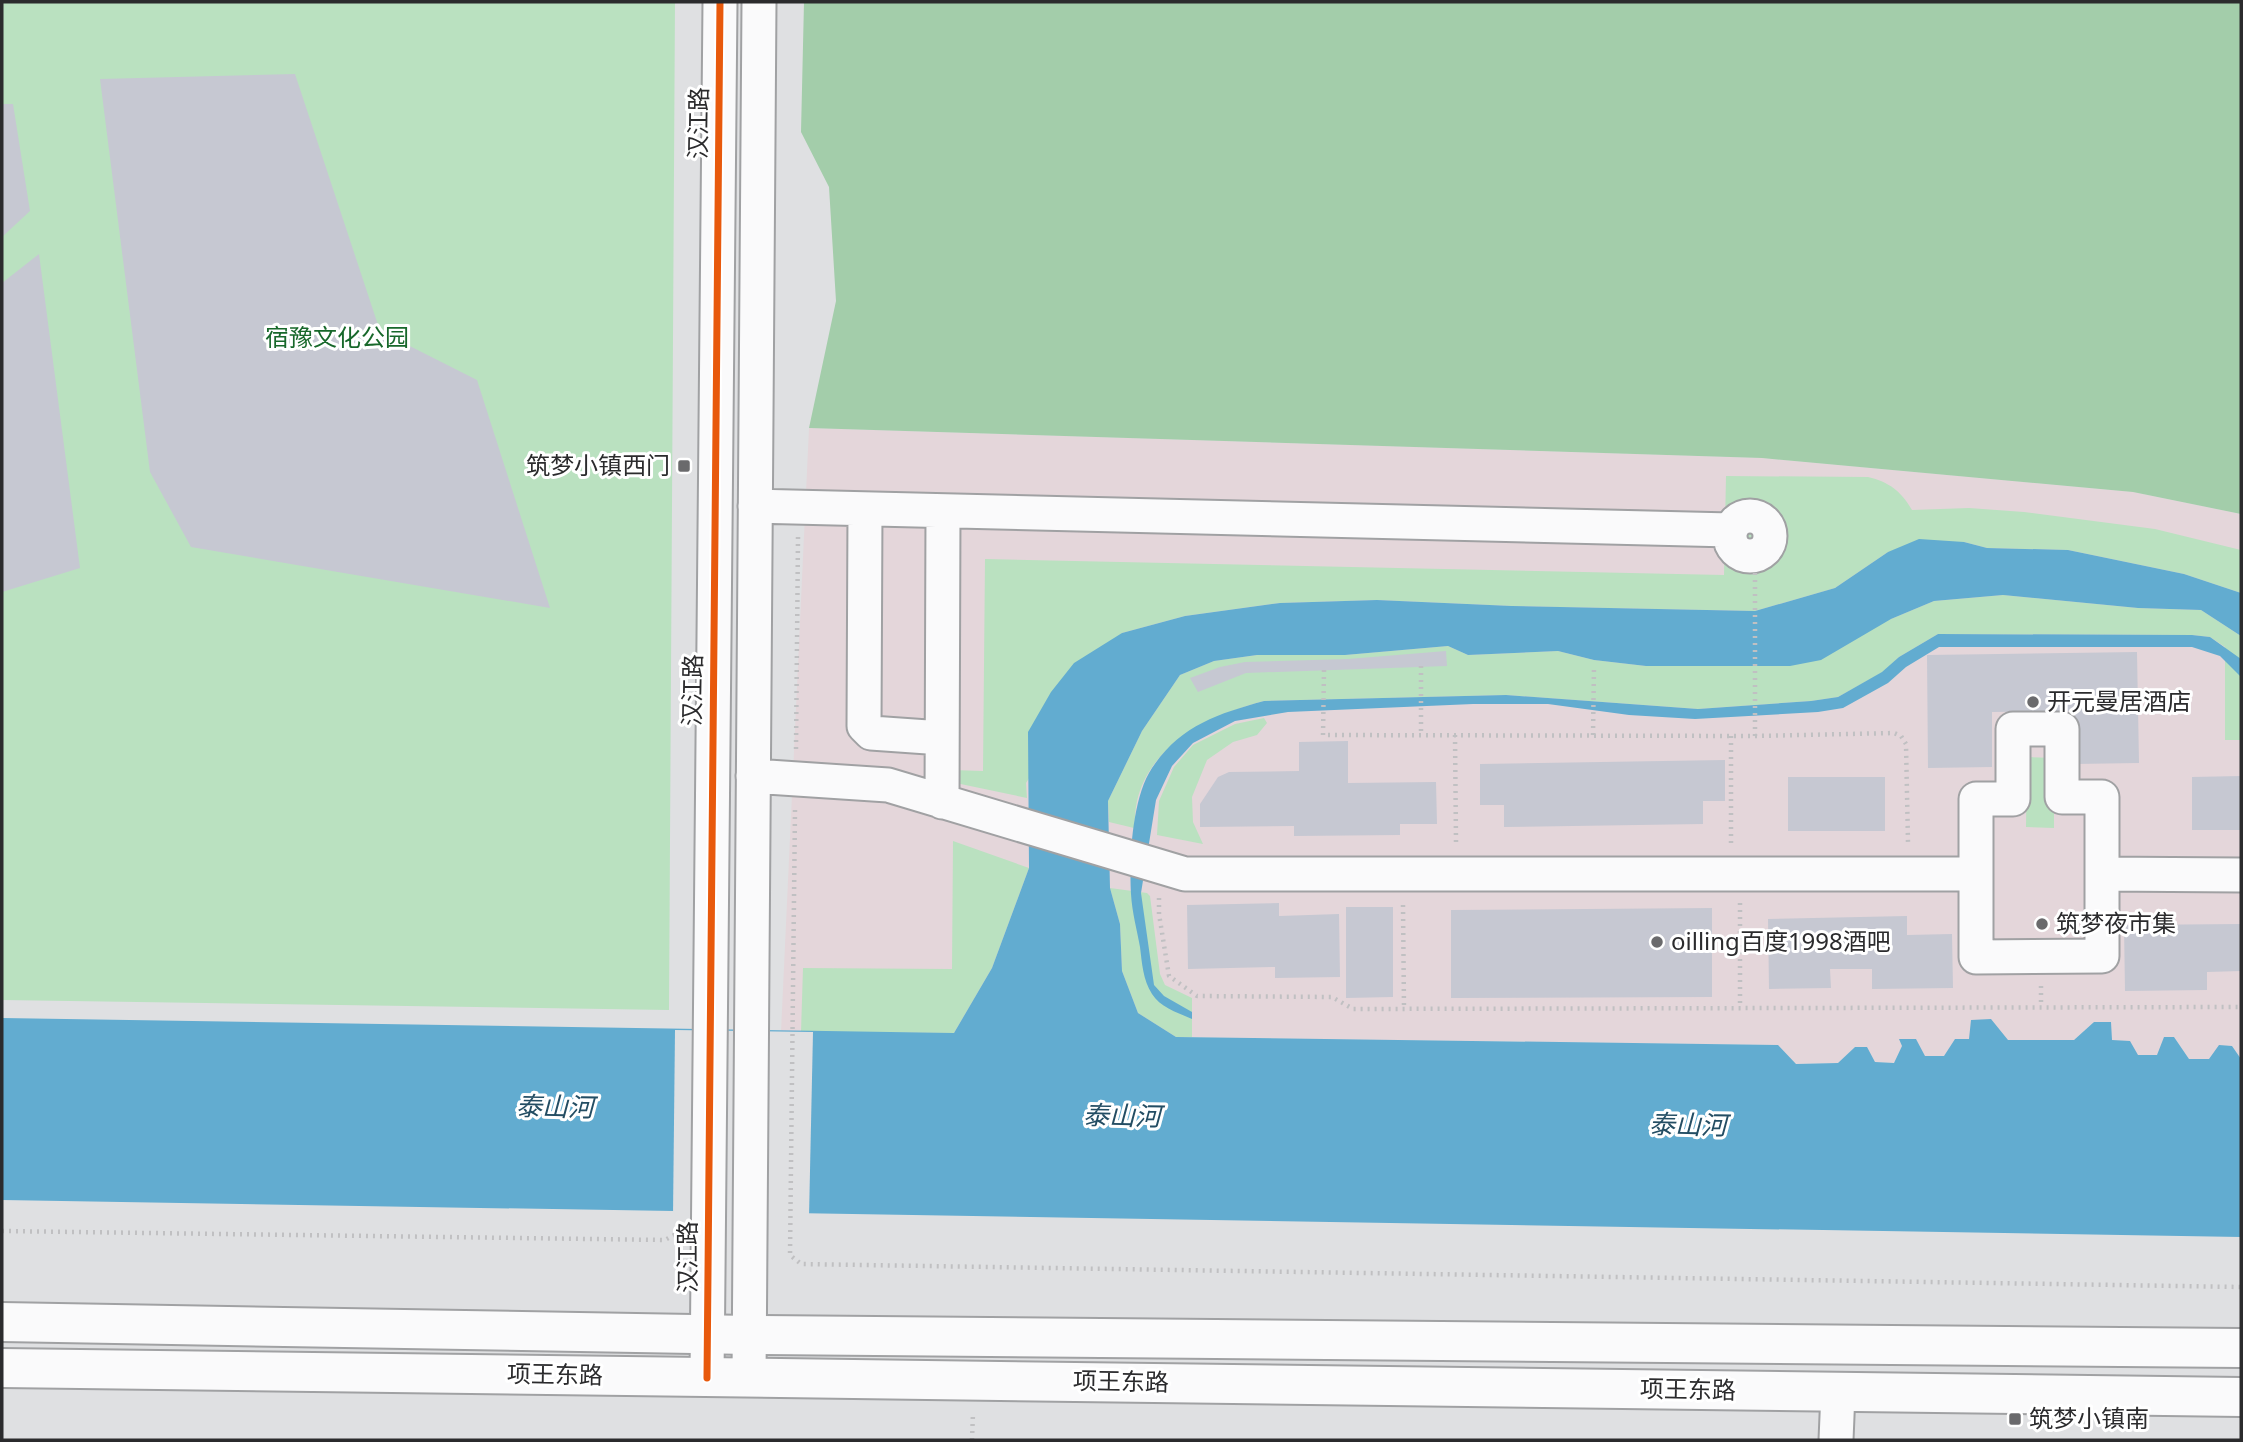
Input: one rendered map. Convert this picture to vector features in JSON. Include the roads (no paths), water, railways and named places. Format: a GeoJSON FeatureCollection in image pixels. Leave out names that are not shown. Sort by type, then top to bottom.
{"type":"FeatureCollection","features":[{"type":"Feature","properties":{"kind":"main road","name":"项王东路"},"geometry":{"type":"LineString","coordinates":[[2,1322],[750,1335],[2241,1348]]}},
{"type":"Feature","properties":{"kind":"main road","name":"项王东路"},"geometry":{"type":"LineString","coordinates":[[2,1368],[2241,1397]]}},
{"type":"Feature","properties":{"kind":"street","name":"汉江路"},"geometry":{"type":"LineString","coordinates":[[707,1378],[707,1334],[694,1229],[709,1012],[720,2]]}},
{"type":"Feature","properties":{"kind":"street"},"geometry":{"type":"LineString","coordinates":[[749,1377],[759,2]]}},
{"type":"Feature","properties":{"kind":"street"},"geometry":{"type":"LineString","coordinates":[[755,506],[1731,530],[1730,537],[1735,550],[1755,556]]}},
{"type":"Feature","properties":{"kind":"street"},"geometry":{"type":"LineString","coordinates":[[866,510],[864,726],[870,733],[942,738]]}},
{"type":"Feature","properties":{"kind":"street"},"geometry":{"type":"LineString","coordinates":[[943,512],[942,738],[957,806]]}},
{"type":"Feature","properties":{"kind":"street"},"geometry":{"type":"LineString","coordinates":[[2012,729],[2062,729],[2062,797],[2102,797],[2102,956],[1976,957],[1976,874],[1976,799],[2012,799],[2012,729]]}},
{"type":"Feature","properties":{"kind":"street"},"geometry":{"type":"LineString","coordinates":[[753,776],[888,785],[957,806],[1172,882],[1403,874],[1976,874]]}},
{"type":"Feature","properties":{"kind":"street"},"geometry":{"type":"LineString","coordinates":[[2102,874],[2241,876]]}},
{"type":"Feature","properties":{"kind":"street"},"geometry":{"type":"LineString","coordinates":[[1836,1440],[1838,1392]]}},
{"type":"Feature","properties":{"kind":"water","name":"泰山河"},"geometry":{"type":"Polygon","coordinates":[[[1919,539],[1964,542],[1987,548],[2068,550],[2184,574],[2241,593],[2241,636],[2201,610],[2138,608],[2003,595],[1934,601],[1891,619],[1821,660],[1790,666],[1646,666],[1594,660],[1558,651],[1468,655],[1448,646],[1345,655],[1257,655],[1214,661],[1180,675],[1142,731],[1108,801],[1110,888],[1120,924],[1122,971],[1138,1013],[1176,1037],[1778,1045],[1796,1064],[1838,1063],[1855,1047],[1867,1047],[1875,1062],[1894,1063],[1902,1046],[1899,1039],[1916,1039],[1925,1056],[1944,1056],[1955,1039],[1969,1039],[1971,1020],[1991,1019],[2008,1040],[2074,1040],[2094,1022],[2111,1022],[2112,1040],[2130,1041],[2138,1055],[2157,1055],[2164,1037],[2174,1037],[2189,1059],[2209,1059],[2219,1045],[2232,1046],[2241,1059],[2241,1237],[2,1200],[2,1018],[954,1033],[992,968],[1029,868],[1028,732],[1051,692],[1074,663],[1122,633],[1185,616],[1280,603],[1377,600],[1755,611],[1835,588],[1888,552],[1919,539]]]}},
{"type":"Feature","properties":{"kind":"water"},"geometry":{"type":"Polygon","coordinates":[[[1938,634],[2210,637],[2241,659],[2241,677],[2220,656],[2192,647],[1939,647],[1906,667],[1888,683],[1843,708],[1818,712],[1695,719],[1629,715],[1548,704],[1473,704],[1288,712],[1235,721],[1193,743],[1172,766],[1156,800],[1141,893],[1154,985],[1164,996],[1192,1012],[1192,1019],[1164,1006],[1155,999],[1149,989],[1143,971],[1131,894],[1131,847],[1140,795],[1152,768],[1163,754],[1187,732],[1215,717],[1264,701],[1506,695],[1698,709],[1811,701],[1838,697],[1882,672],[1899,657],[1938,634]]]}},
{"type":"Feature","properties":{"kind":"place","name":"筑梦小镇西门"},"geometry":{"type":"Point","coordinates":[684,466]}},
{"type":"Feature","properties":{"kind":"place","name":"开元曼居酒店"},"geometry":{"type":"Point","coordinates":[2033,702]}},
{"type":"Feature","properties":{"kind":"place","name":"筑梦夜市集"},"geometry":{"type":"Point","coordinates":[2042,924]}},
{"type":"Feature","properties":{"kind":"place","name":"oilling百度1998酒吧"},"geometry":{"type":"Point","coordinates":[1657,942]}},
{"type":"Feature","properties":{"kind":"place","name":"筑梦小镇南"},"geometry":{"type":"Point","coordinates":[2015,1419]}},
{"type":"Feature","properties":{"kind":"park label","name":"宿豫文化公园"},"geometry":{"type":"Point","coordinates":[337,338]}}]}
